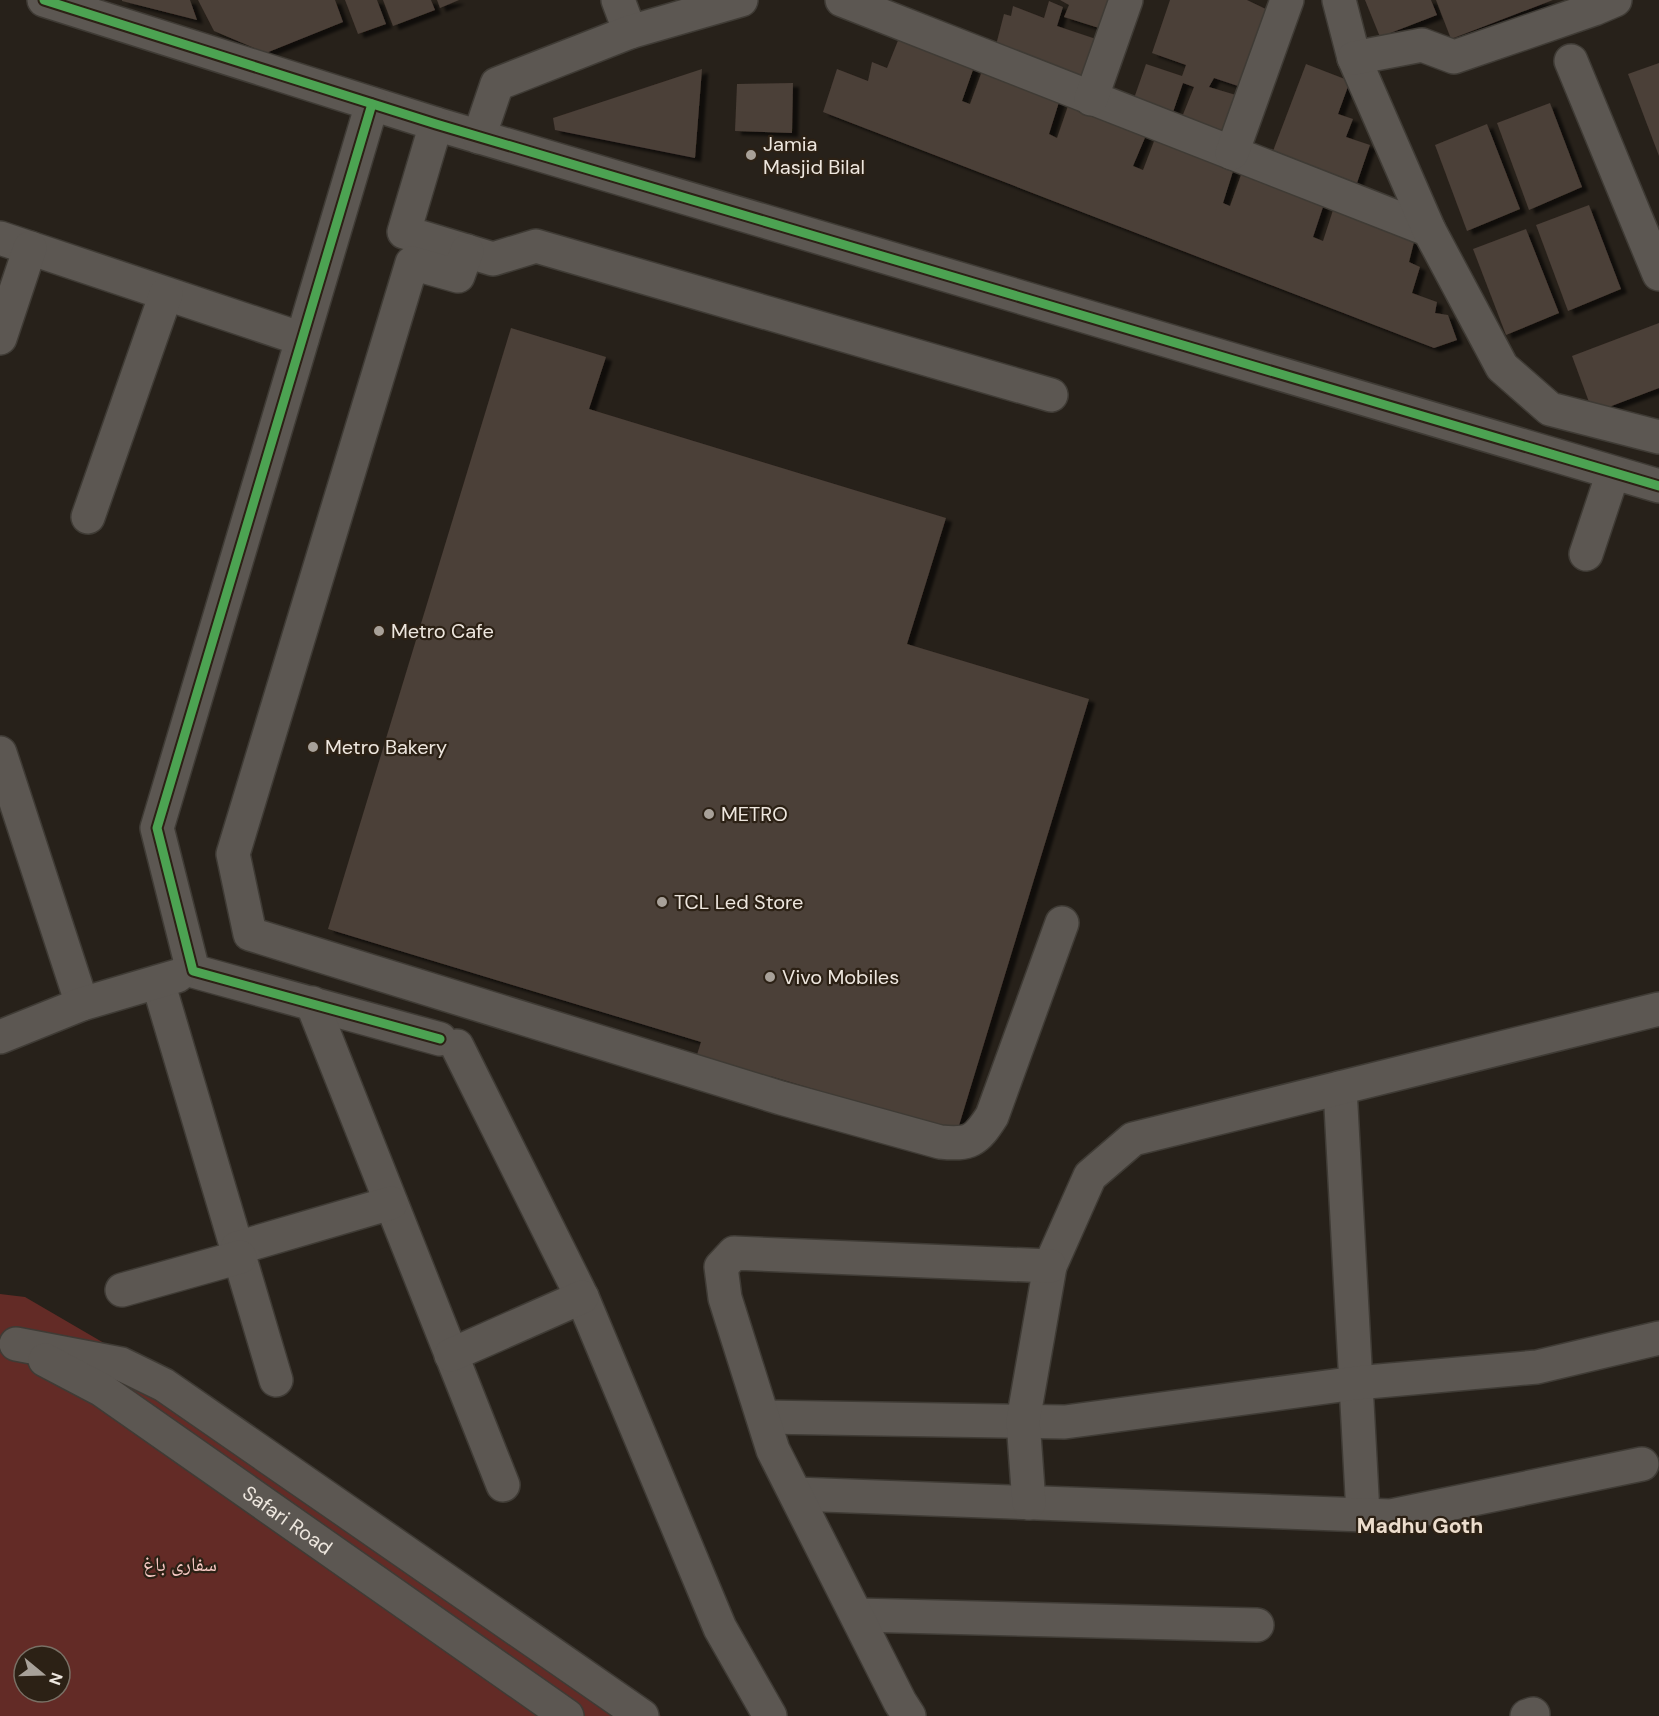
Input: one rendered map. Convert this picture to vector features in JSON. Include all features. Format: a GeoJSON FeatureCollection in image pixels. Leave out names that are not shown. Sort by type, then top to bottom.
{"type":"FeatureCollection","features":[{"type":"Feature","properties":{"kind":"street"},"geometry":{"type":"LineString","coordinates":[[44,0],[479,137],[1659,486]]}},
{"type":"Feature","properties":{"kind":"street"},"geometry":{"type":"LineString","coordinates":[[618,0],[630,32]]}},
{"type":"Feature","properties":{"kind":"street"},"geometry":{"type":"LineString","coordinates":[[479,137],[497,84],[630,32],[741,0]]}},
{"type":"Feature","properties":{"kind":"street"},"geometry":{"type":"LineString","coordinates":[[842,0],[1429,230]]}},
{"type":"Feature","properties":{"kind":"street"},"geometry":{"type":"LineString","coordinates":[[1091,99],[1126,0]]}},
{"type":"Feature","properties":{"kind":"street"},"geometry":{"type":"LineString","coordinates":[[1232,153],[1287,0]]}},
{"type":"Feature","properties":{"kind":"street"},"geometry":{"type":"LineString","coordinates":[[1339,0],[1354,58],[1429,230],[1502,367],[1550,409],[1659,437]]}},
{"type":"Feature","properties":{"kind":"street"},"geometry":{"type":"LineString","coordinates":[[1354,58],[1422,45],[1454,57],[1615,0]]}},
{"type":"Feature","properties":{"kind":"street"},"geometry":{"type":"LineString","coordinates":[[1570,62],[1659,274]]}},
{"type":"Feature","properties":{"kind":"street"},"geometry":{"type":"LineString","coordinates":[[194,971],[157,828],[372,104]]}},
{"type":"Feature","properties":{"kind":"street"},"geometry":{"type":"LineString","coordinates":[[436,124],[404,232],[493,259],[537,246],[1051,395]]}},
{"type":"Feature","properties":{"kind":"street"},"geometry":{"type":"LineString","coordinates":[[0,338],[15,243],[302,339]]}},
{"type":"Feature","properties":{"kind":"street"},"geometry":{"type":"LineString","coordinates":[[467,251],[458,276],[412,263],[233,854],[250,934],[781,1098],[940,1142],[960,1144],[979,1135],[992,1116],[1062,923]]}},
{"type":"Feature","properties":{"kind":"street"},"geometry":{"type":"LineString","coordinates":[[88,517],[166,294]]}},
{"type":"Feature","properties":{"kind":"street"},"geometry":{"type":"LineString","coordinates":[[1586,554],[1613,473]]}},
{"type":"Feature","properties":{"kind":"street"},"geometry":{"type":"LineString","coordinates":[[0,753],[82,1004]]}},
{"type":"Feature","properties":{"kind":"street"},"geometry":{"type":"LineString","coordinates":[[0,1037],[82,1004],[194,971],[449,1042],[582,1297],[720,1628],[770,1716]]}},
{"type":"Feature","properties":{"kind":"street"},"geometry":{"type":"LineString","coordinates":[[158,982],[276,1380]]}},
{"type":"Feature","properties":{"kind":"street"},"geometry":{"type":"LineString","coordinates":[[312,1003],[503,1485]]}},
{"type":"Feature","properties":{"kind":"street"},"geometry":{"type":"LineString","coordinates":[[1029,1503],[1023,1421],[1050,1266],[1090,1176],[1133,1139],[1659,1009]]}},
{"type":"Feature","properties":{"kind":"street"},"geometry":{"type":"LineString","coordinates":[[1340,1088],[1363,1514]]}},
{"type":"Feature","properties":{"kind":"street"},"geometry":{"type":"LineString","coordinates":[[122,1290],[391,1203]]}},
{"type":"Feature","properties":{"kind":"street"},"geometry":{"type":"LineString","coordinates":[[909,1716],[773,1450],[725,1298],[721,1267],[734,1253],[1050,1266]]}},
{"type":"Feature","properties":{"kind":"street"},"geometry":{"type":"LineString","coordinates":[[452,1355],[582,1297]]}},
{"type":"Feature","properties":{"kind":"street"},"geometry":{"type":"LineString","coordinates":[[763,1417],[1065,1422],[1356,1383],[1538,1367],[1659,1338]]}},
{"type":"Feature","properties":{"kind":"street"},"geometry":{"type":"LineString","coordinates":[[8,1342],[121,1364],[164,1385],[642,1716]]}},
{"type":"Feature","properties":{"kind":"street","name":"Safari Road"},"geometry":{"type":"LineString","coordinates":[[8,1342],[102,1390],[567,1716]]}},
{"type":"Feature","properties":{"kind":"street"},"geometry":{"type":"LineString","coordinates":[[796,1494],[1391,1516],[1642,1464]]}},
{"type":"Feature","properties":{"kind":"street"},"geometry":{"type":"LineString","coordinates":[[856,1615],[1257,1625]]}},
{"type":"Feature","properties":{"kind":"green space","name":"سفاری باغ"},"geometry":{"type":"Polygon","coordinates":[[[0,1294],[25,1297],[248,1427],[661,1716],[0,1716],[0,1294]]]}},
{"type":"Feature","properties":{"kind":"building"},"geometry":{"type":"Polygon","coordinates":[[[190,0],[197,20],[122,1],[190,0]]]}},
{"type":"Feature","properties":{"kind":"building"},"geometry":{"type":"Polygon","coordinates":[[[198,0],[335,0],[343,22],[266,53],[214,31],[198,0]]]}},
{"type":"Feature","properties":{"kind":"building"},"geometry":{"type":"Polygon","coordinates":[[[345,0],[377,0],[386,24],[358,34],[345,0]]]}},
{"type":"Feature","properties":{"kind":"building"},"geometry":{"type":"Polygon","coordinates":[[[383,0],[431,0],[435,10],[393,26],[383,0]]]}},
{"type":"Feature","properties":{"kind":"building"},"geometry":{"type":"Polygon","coordinates":[[[437,0],[459,0],[440,8],[437,0]]]}},
{"type":"Feature","properties":{"kind":"building"},"geometry":{"type":"Polygon","coordinates":[[[1060,0],[1110,0],[1102,29],[1064,17],[1069,5],[1060,0]]]}},
{"type":"Feature","properties":{"kind":"building"},"geometry":{"type":"Polygon","coordinates":[[[1170,0],[1247,0],[1270,11],[1241,87],[1214,78],[1209,87],[1236,95],[1220,137],[1180,122],[1194,87],[1183,83],[1171,118],[1132,104],[1146,64],[1182,76],[1186,65],[1152,53],[1170,0]]]}},
{"type":"Feature","properties":{"kind":"building"},"geometry":{"type":"Polygon","coordinates":[[[1365,0],[1431,0],[1437,15],[1380,37],[1365,0]]]}},
{"type":"Feature","properties":{"kind":"building"},"geometry":{"type":"Polygon","coordinates":[[[1436,0],[1553,0],[1451,39],[1436,0]]]}},
{"type":"Feature","properties":{"kind":"building"},"geometry":{"type":"Polygon","coordinates":[[[1049,1],[1063,7],[1057,26],[1096,39],[1081,78],[996,45],[1004,14],[1011,16],[1013,6],[1044,18],[1049,1]]]}},
{"type":"Feature","properties":{"kind":"building"},"geometry":{"type":"Polygon","coordinates":[[[899,38],[974,67],[962,101],[970,104],[982,71],[1060,99],[1049,134],[1057,138],[1069,103],[1147,133],[1133,166],[1143,170],[1156,136],[1235,165],[1223,203],[1230,206],[1242,172],[1325,201],[1313,237],[1323,241],[1334,207],[1415,238],[1409,262],[1420,267],[1412,293],[1437,302],[1435,313],[1448,315],[1457,340],[1434,348],[823,112],[837,69],[868,81],[872,62],[887,68],[899,38]]]}},
{"type":"Feature","properties":{"kind":"building"},"geometry":{"type":"Polygon","coordinates":[[[1659,63],[1659,156],[1628,74],[1659,63]]]}},
{"type":"Feature","properties":{"kind":"building"},"geometry":{"type":"Polygon","coordinates":[[[1306,64],[1350,81],[1338,114],[1353,119],[1346,137],[1370,145],[1357,183],[1273,151],[1306,64]]]}},
{"type":"Feature","properties":{"kind":"building"},"geometry":{"type":"Polygon","coordinates":[[[702,69],[695,158],[555,130],[553,118],[702,69]]]}},
{"type":"Feature","properties":{"kind":"building"},"geometry":{"type":"Polygon","coordinates":[[[793,83],[792,133],[735,131],[737,84],[793,83]]]}},
{"type":"Feature","properties":{"kind":"building"},"geometry":{"type":"Polygon","coordinates":[[[1550,103],[1582,187],[1529,210],[1497,123],[1550,103]]]}},
{"type":"Feature","properties":{"kind":"building"},"geometry":{"type":"Polygon","coordinates":[[[1487,124],[1520,209],[1467,231],[1435,145],[1487,124]]]}},
{"type":"Feature","properties":{"kind":"building"},"geometry":{"type":"Polygon","coordinates":[[[1589,205],[1621,289],[1568,311],[1536,225],[1589,205]]]}},
{"type":"Feature","properties":{"kind":"building"},"geometry":{"type":"Polygon","coordinates":[[[1526,229],[1559,313],[1506,335],[1473,249],[1526,229]]]}},
{"type":"Feature","properties":{"kind":"building"},"geometry":{"type":"Polygon","coordinates":[[[1659,323],[1659,388],[1593,413],[1572,356],[1659,323]]]}},
{"type":"Feature","properties":{"kind":"building","name":"METRO"},"geometry":{"type":"Polygon","coordinates":[[[511,328],[606,357],[589,409],[946,518],[907,644],[1089,699],[957,1132],[770,1076],[766,1090],[693,1067],[701,1042],[328,929],[511,328]]]}},
{"type":"Feature","properties":{"kind":"cycle path"},"geometry":{"type":"LineString","coordinates":[[44,0],[436,124],[1659,486]]}},
{"type":"Feature","properties":{"kind":"cycle path"},"geometry":{"type":"LineString","coordinates":[[372,104],[157,828],[193,971],[440,1039]]}},
{"type":"Feature","properties":{"kind":"place","name":"Jamia Masjid Bilal"},"geometry":{"type":"Point","coordinates":[751,155]}},
{"type":"Feature","properties":{"kind":"place","name":"Metro Cafe"},"geometry":{"type":"Point","coordinates":[379,631]}},
{"type":"Feature","properties":{"kind":"place","name":"Metro Bakery"},"geometry":{"type":"Point","coordinates":[313,747]}},
{"type":"Feature","properties":{"kind":"place","name":"METRO"},"geometry":{"type":"Point","coordinates":[709,814]}},
{"type":"Feature","properties":{"kind":"place","name":"TCL Led Store"},"geometry":{"type":"Point","coordinates":[662,902]}},
{"type":"Feature","properties":{"kind":"place","name":"Vivo Mobiles"},"geometry":{"type":"Point","coordinates":[770,977]}},
{"type":"Feature","properties":{"kind":"district","name":"Madhu Goth"},"geometry":{"type":"Point","coordinates":[1420,1526]}}]}
